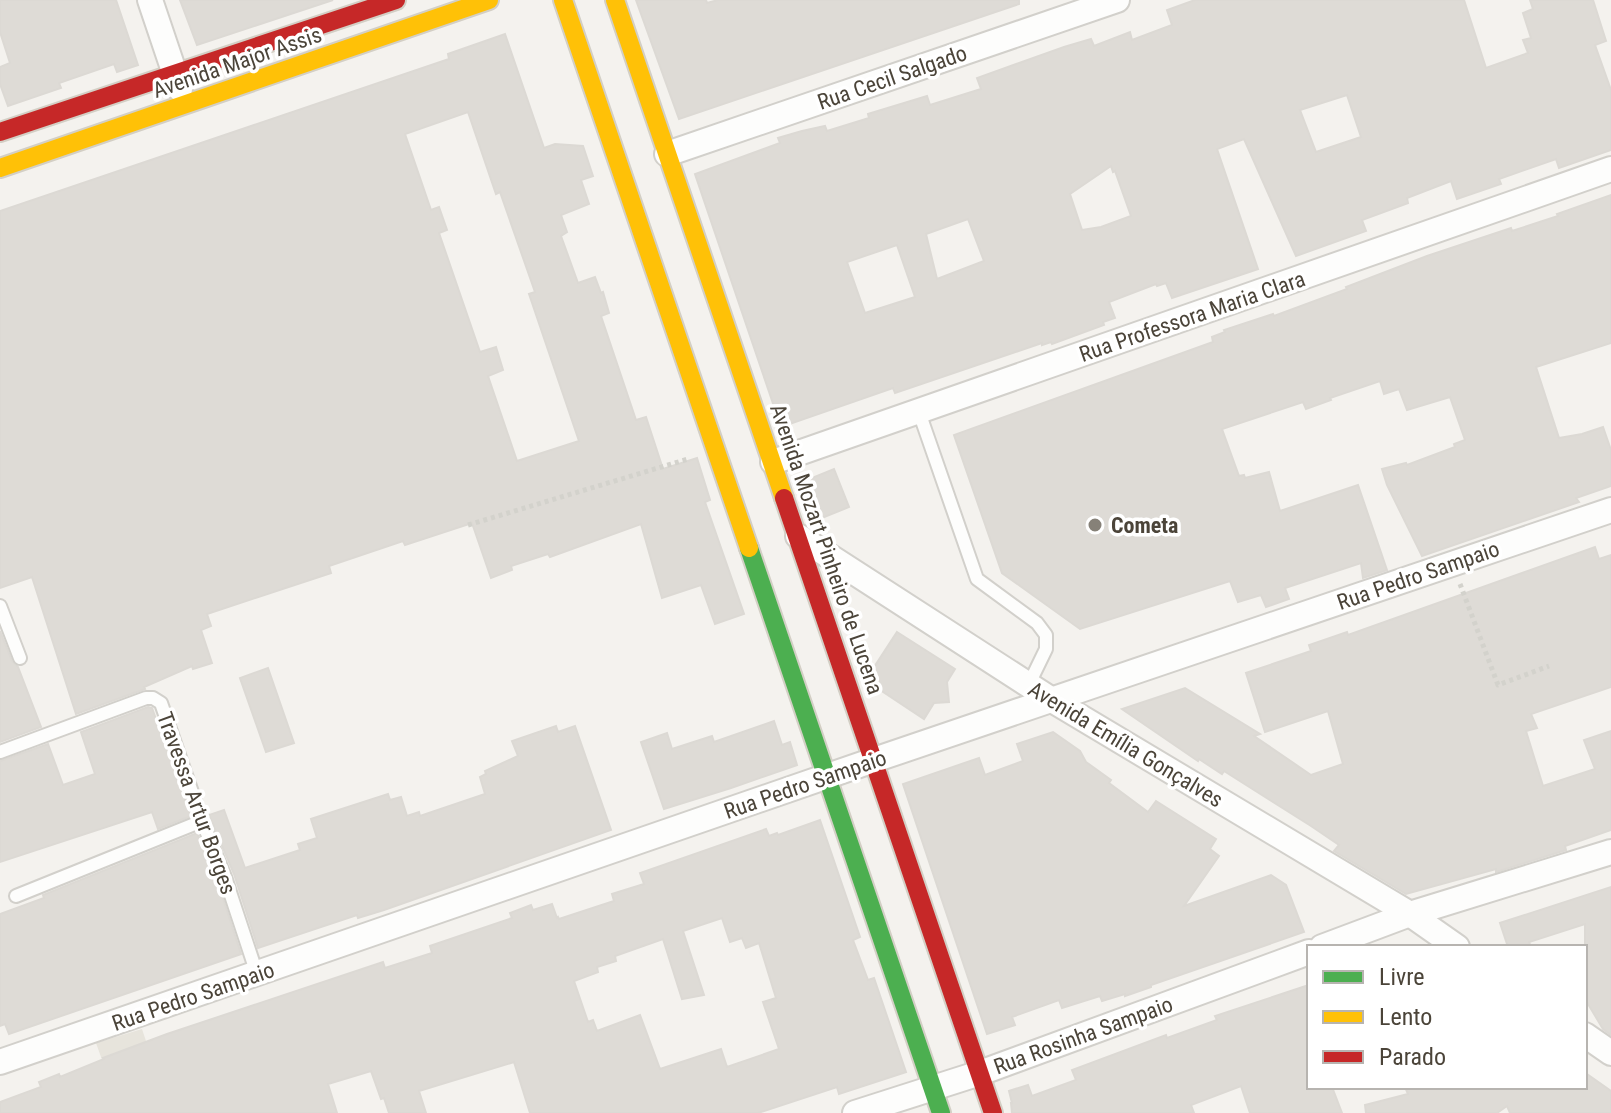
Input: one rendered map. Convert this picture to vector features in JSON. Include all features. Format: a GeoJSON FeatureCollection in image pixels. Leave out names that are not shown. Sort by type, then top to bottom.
{"type":"FeatureCollection","features":[{"type":"Feature","properties":{"kind":"main road","name":"Avenida Major Assis"},"geometry":{"type":"LineString","coordinates":[[0,132],[175,75],[353,7],[396,0]]}},
{"type":"Feature","properties":{"kind":"main road","name":"Avenida Major Assis"},"geometry":{"type":"LineString","coordinates":[[0,168],[489,0]]}},
{"type":"Feature","properties":{"kind":"main road"},"geometry":{"type":"LineString","coordinates":[[563,0],[653,223],[716,450],[941,1113]]}},
{"type":"Feature","properties":{"kind":"main road","name":"Avenida Mozart Pinheiro de Lucena"},"geometry":{"type":"LineString","coordinates":[[615,0],[993,1113]]}},
{"type":"Feature","properties":{"kind":"main road"},"geometry":{"type":"LineString","coordinates":[[653,223],[687,212]]}},
{"type":"Feature","properties":{"kind":"street"},"geometry":{"type":"LineString","coordinates":[[150,0],[186,105]]}},
{"type":"Feature","properties":{"kind":"street","name":"Rua Cecil Salgado"},"geometry":{"type":"LineString","coordinates":[[667,154],[1117,0]]}},
{"type":"Feature","properties":{"kind":"street","name":"Rua Professora Maria Clara"},"geometry":{"type":"LineString","coordinates":[[773,462],[1611,169]]}},
{"type":"Feature","properties":{"kind":"street","name":"Rua Pedro Sampaio"},"geometry":{"type":"LineString","coordinates":[[0,1062],[1611,510]]}},
{"type":"Feature","properties":{"kind":"street","name":"Avenida Emília Gonçalves"},"geometry":{"type":"LineString","coordinates":[[798,536],[1052,700],[1410,914],[1454,945]]}},
{"type":"Feature","properties":{"kind":"street"},"geometry":{"type":"LineString","coordinates":[[1327,945],[1410,914],[1611,852]]}},
{"type":"Feature","properties":{"kind":"street","name":"Rua Rosinha Sampaio"},"geometry":{"type":"LineString","coordinates":[[855,1113],[980,1073],[1307,953]]}},
{"type":"Feature","properties":{"kind":"street"},"geometry":{"type":"LineString","coordinates":[[1587,1036],[1611,1053]]}},
{"type":"Feature","properties":{"kind":"lane"},"geometry":{"type":"LineString","coordinates":[[919,412],[977,579],[1037,623],[1046,635],[1046,649],[1029,684]]}},
{"type":"Feature","properties":{"kind":"lane"},"geometry":{"type":"LineString","coordinates":[[0,606],[20,658]]}},
{"type":"Feature","properties":{"kind":"lane","name":"Travessa Artur Borges"},"geometry":{"type":"LineString","coordinates":[[0,752],[146,698],[161,703],[257,974]]}},
{"type":"Feature","properties":{"kind":"lane"},"geometry":{"type":"LineString","coordinates":[[16,896],[202,821]]}},
{"type":"Feature","properties":{"kind":"path"},"geometry":{"type":"LineString","coordinates":[[468,525],[716,450]]}},
{"type":"Feature","properties":{"kind":"path"},"geometry":{"type":"LineString","coordinates":[[1452,563],[1498,685],[1549,666]]}},
{"type":"Feature","properties":{"kind":"shaded area"},"geometry":{"type":"Polygon","coordinates":[[[142,1029],[170,1113],[121,1113],[96,1043],[142,1029]]]}},
{"type":"Feature","properties":{"kind":"building"},"geometry":{"type":"Polygon","coordinates":[[[0,0],[116,0],[138,65],[117,72],[114,64],[59,83],[61,88],[8,106],[0,84],[0,67],[10,63],[0,32],[0,0]]]}},
{"type":"Feature","properties":{"kind":"building"},"geometry":{"type":"Polygon","coordinates":[[[180,0],[333,0],[197,45],[180,0]]]}},
{"type":"Feature","properties":{"kind":"building"},"geometry":{"type":"Polygon","coordinates":[[[636,0],[706,0],[707,3],[718,0],[1019,0],[1019,4],[679,119],[636,0]]]}},
{"type":"Feature","properties":{"kind":"building"},"geometry":{"type":"Polygon","coordinates":[[[1195,0],[1464,0],[1486,68],[1528,53],[1523,40],[1531,38],[1523,13],[1533,9],[1530,0],[1593,0],[1606,41],[1595,45],[1611,90],[1611,150],[1559,168],[1556,159],[1499,179],[1501,184],[1457,199],[1451,181],[1407,198],[1408,203],[1362,220],[1366,231],[1296,256],[1244,139],[1217,149],[1258,269],[1172,298],[1166,283],[1156,284],[1109,302],[1115,318],[1103,322],[1104,325],[895,393],[893,388],[784,426],[780,424],[695,174],[780,143],[778,138],[825,126],[827,131],[869,118],[868,114],[927,96],[930,105],[981,89],[977,78],[1064,47],[1091,39],[1094,46],[1130,32],[1132,40],[1172,25],[1167,10],[1195,0]],[[1347,95],[1300,110],[1316,152],[1361,137],[1347,95]],[[1111,166],[1070,194],[1082,230],[1131,216],[1111,166]],[[968,219],[926,234],[937,279],[984,261],[968,219]],[[897,245],[847,262],[865,313],[915,297],[897,245]]]}},
{"type":"Feature","properties":{"kind":"building"},"geometry":{"type":"Polygon","coordinates":[[[505,34],[544,148],[555,144],[583,146],[593,176],[581,180],[589,204],[561,215],[567,232],[561,236],[578,283],[595,277],[603,292],[609,313],[601,316],[636,420],[646,417],[663,469],[697,458],[710,500],[705,502],[744,614],[715,624],[701,585],[662,598],[641,524],[550,557],[548,554],[511,566],[512,570],[491,578],[472,523],[405,545],[403,541],[329,566],[331,573],[207,614],[211,626],[201,630],[212,663],[193,669],[192,666],[145,689],[76,714],[32,577],[0,588],[0,211],[449,59],[448,54],[505,34]],[[468,112],[405,134],[431,210],[439,207],[447,230],[439,233],[480,352],[496,347],[503,370],[488,376],[517,461],[579,441],[529,294],[535,292],[500,192],[496,194],[468,112]]]}},
{"type":"Feature","properties":{"kind":"building"},"geometry":{"type":"Polygon","coordinates":[[[1611,195],[1611,343],[1536,367],[1559,438],[1603,427],[1611,450],[1611,486],[1576,498],[1579,502],[1422,556],[1382,469],[1407,465],[1455,447],[1454,444],[1465,440],[1450,397],[1407,410],[1399,389],[1384,394],[1380,381],[1306,409],[1303,402],[1222,429],[1239,476],[1244,475],[1245,478],[1269,472],[1280,511],[1358,485],[1387,570],[1363,578],[1361,563],[1285,588],[1289,599],[1266,607],[1261,595],[1238,602],[1230,581],[1080,629],[1002,573],[954,435],[1213,342],[1212,337],[1224,330],[1274,316],[1427,256],[1558,216],[1611,195]]]}},
{"type":"Feature","properties":{"kind":"building"},"geometry":{"type":"Polygon","coordinates":[[[834,469],[849,507],[822,518],[807,480],[834,469]]]}},
{"type":"Feature","properties":{"kind":"building"},"geometry":{"type":"Polygon","coordinates":[[[1595,547],[1599,559],[1611,555],[1611,687],[1531,714],[1537,728],[1526,731],[1543,786],[1595,769],[1584,740],[1611,731],[1611,830],[1565,846],[1566,850],[1496,872],[1496,869],[1406,894],[1334,851],[1339,845],[1311,826],[1224,771],[1222,774],[1198,761],[1122,709],[1185,688],[1260,734],[1254,736],[1311,775],[1343,764],[1328,711],[1265,732],[1246,673],[1311,651],[1309,645],[1347,632],[1348,635],[1595,547]]]}},
{"type":"Feature","properties":{"kind":"building"},"geometry":{"type":"Polygon","coordinates":[[[0,631],[12,661],[18,667],[41,727],[0,742],[0,631]]]}},
{"type":"Feature","properties":{"kind":"building"},"geometry":{"type":"Polygon","coordinates":[[[897,632],[955,669],[947,682],[949,702],[934,703],[924,719],[868,682],[867,678],[897,632]]]}},
{"type":"Feature","properties":{"kind":"building"},"geometry":{"type":"Polygon","coordinates":[[[268,668],[294,743],[266,752],[240,678],[268,668]]]}},
{"type":"Feature","properties":{"kind":"building"},"geometry":{"type":"Polygon","coordinates":[[[152,708],[191,816],[158,829],[152,812],[0,862],[0,761],[48,744],[63,785],[95,774],[81,732],[152,708]]]}},
{"type":"Feature","properties":{"kind":"building"},"geometry":{"type":"Polygon","coordinates":[[[774,721],[782,745],[790,742],[797,765],[664,809],[641,742],[667,733],[672,749],[712,736],[714,742],[774,721]]]}},
{"type":"Feature","properties":{"kind":"building"},"geometry":{"type":"Polygon","coordinates":[[[556,726],[558,732],[575,726],[611,830],[384,910],[358,918],[357,915],[258,948],[234,874],[209,815],[224,810],[245,868],[300,850],[298,844],[317,838],[311,819],[388,794],[390,800],[401,797],[407,816],[419,812],[420,816],[485,794],[480,777],[486,774],[485,771],[518,756],[512,741],[556,726]]]}},
{"type":"Feature","properties":{"kind":"building"},"geometry":{"type":"Polygon","coordinates":[[[1053,732],[1080,751],[1086,762],[1111,780],[1109,783],[1148,812],[1156,801],[1216,839],[1210,849],[1219,856],[1184,906],[1271,875],[1286,885],[1304,932],[1125,996],[1102,1001],[1100,996],[1062,1008],[1059,1000],[1012,1017],[1015,1025],[987,1034],[903,784],[979,758],[985,775],[1023,761],[1017,744],[1053,732]]]}},
{"type":"Feature","properties":{"kind":"building"},"geometry":{"type":"Polygon","coordinates":[[[820,820],[860,937],[853,940],[868,980],[874,978],[906,1072],[839,1094],[837,1087],[758,1113],[530,1113],[514,1062],[419,1091],[426,1113],[389,1113],[371,1071],[328,1084],[337,1113],[0,1113],[0,1102],[41,1087],[39,1082],[59,1074],[60,1077],[167,1034],[383,962],[385,968],[432,953],[430,946],[512,918],[510,913],[531,905],[533,910],[552,904],[559,919],[614,901],[612,894],[644,884],[640,873],[766,829],[769,836],[820,820]],[[722,918],[683,931],[704,995],[682,999],[663,939],[615,956],[616,961],[597,967],[598,972],[574,981],[588,1022],[593,1020],[597,1031],[640,1015],[660,1069],[721,1049],[727,1067],[779,1049],[763,1002],[776,998],[759,943],[746,948],[742,938],[730,942],[722,918]]]}},
{"type":"Feature","properties":{"kind":"building"},"geometry":{"type":"Polygon","coordinates":[[[197,833],[217,880],[241,954],[9,1034],[5,1024],[0,1026],[0,914],[197,833]]]}},
{"type":"Feature","properties":{"kind":"building"},"geometry":{"type":"Polygon","coordinates":[[[1611,887],[1611,1035],[1603,1029],[1587,1002],[1585,924],[1529,942],[1530,945],[1507,945],[1500,923],[1611,887]]]}},
{"type":"Feature","properties":{"kind":"building"},"geometry":{"type":"Polygon","coordinates":[[[1307,986],[1307,1089],[1333,1089],[1342,1113],[1250,1113],[1241,1086],[1191,1105],[1194,1113],[1012,1113],[1009,1091],[1028,1085],[1032,1096],[1076,1080],[1072,1070],[1166,1035],[1167,1038],[1217,1020],[1215,1016],[1307,986]]]}},
{"type":"Feature","properties":{"kind":"building"},"geometry":{"type":"Polygon","coordinates":[[[1587,1074],[1611,1091],[1611,1113],[1510,1113],[1507,1106],[1497,1113],[1366,1113],[1365,1105],[1408,1094],[1406,1089],[1587,1089],[1587,1074]]]}},
{"type":"Feature","properties":{"kind":"traffic: fast"},"geometry":{"type":"LineString","coordinates":[[749,548],[941,1113]]}},
{"type":"Feature","properties":{"kind":"traffic: slow"},"geometry":{"type":"LineString","coordinates":[[0,168],[489,0]]}},
{"type":"Feature","properties":{"kind":"traffic: slow"},"geometry":{"type":"LineString","coordinates":[[563,0],[749,548]]}},
{"type":"Feature","properties":{"kind":"traffic: slow"},"geometry":{"type":"LineString","coordinates":[[615,0],[784,498]]}},
{"type":"Feature","properties":{"kind":"traffic: jam"},"geometry":{"type":"LineString","coordinates":[[0,132],[396,0]]}},
{"type":"Feature","properties":{"kind":"traffic: jam"},"geometry":{"type":"LineString","coordinates":[[784,498],[993,1113]]}},
{"type":"Feature","properties":{"kind":"place","name":"Cometa"},"geometry":{"type":"Point","coordinates":[1095,525]}}]}
